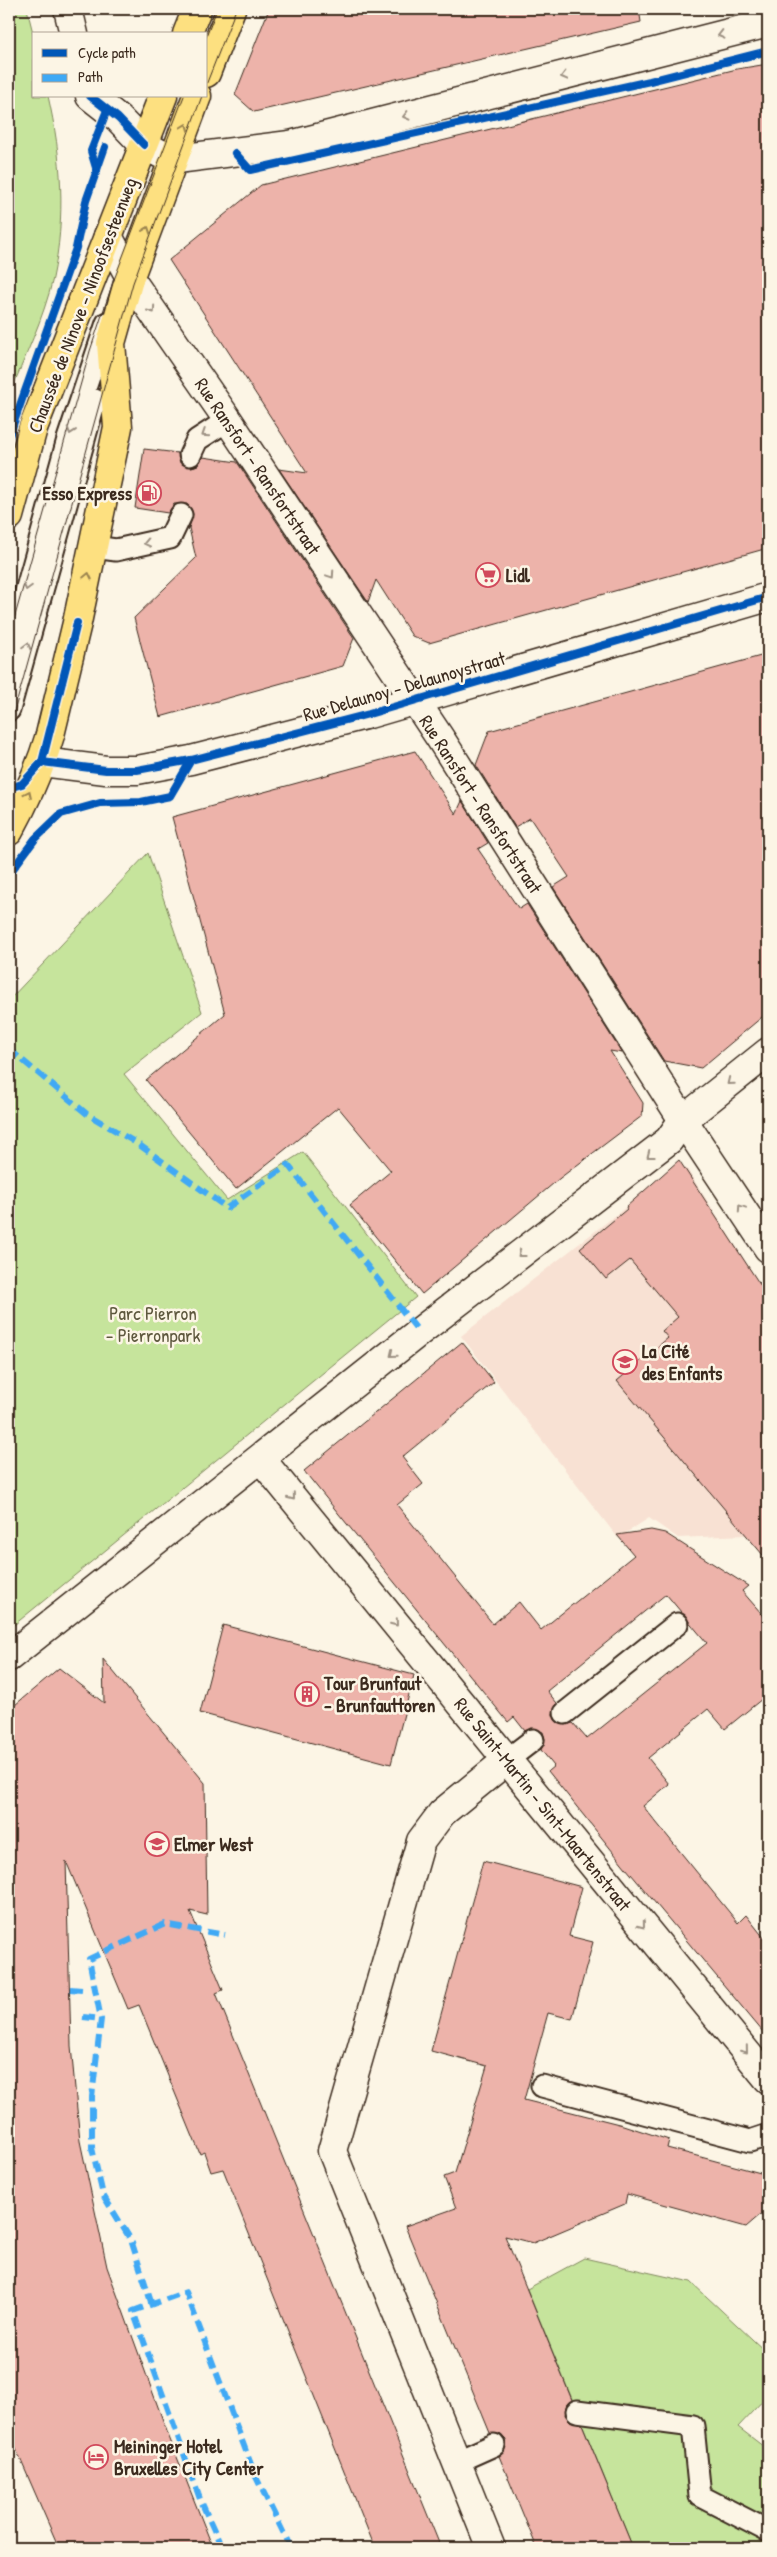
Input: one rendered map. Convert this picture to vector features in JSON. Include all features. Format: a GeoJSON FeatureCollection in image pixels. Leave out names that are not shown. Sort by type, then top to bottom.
{"type":"FeatureCollection","features":[{"type":"Feature","properties":{"kind":"main road"},"geometry":{"type":"LineString","coordinates":[[188,32],[197,9]]}},
{"type":"Feature","properties":{"kind":"main road"},"geometry":{"type":"LineString","coordinates":[[208,68],[231,9]]}},
{"type":"Feature","properties":{"kind":"main road","name":"Chaussée de Ninove - Ninoofsesteenweg"},"geometry":{"type":"LineString","coordinates":[[9,516],[33,428],[161,98]]}},
{"type":"Feature","properties":{"kind":"main road","name":"Chaussée de Ninove - Ninoofsesteenweg"},"geometry":{"type":"LineString","coordinates":[[9,831],[42,762],[94,547],[118,427],[111,343],[128,272],[196,98]]}},
{"type":"Feature","properties":{"kind":"street"},"geometry":{"type":"LineString","coordinates":[[68,9],[74,32]]}},
{"type":"Feature","properties":{"kind":"street"},"geometry":{"type":"LineString","coordinates":[[93,98],[118,118],[144,145],[173,158],[212,156],[290,145],[768,23]]}},
{"type":"Feature","properties":{"kind":"street","name":"Rue Ransfort - Ransfortstraat"},"geometry":{"type":"LineString","coordinates":[[108,236],[128,272],[414,701],[683,1120],[768,1248]]}},
{"type":"Feature","properties":{"kind":"street","name":"Rue Delaunoy - Delaunoystraat"},"geometry":{"type":"LineString","coordinates":[[42,762],[106,770],[137,770],[192,760],[414,701],[768,597]]}},
{"type":"Feature","properties":{"kind":"street"},"geometry":{"type":"LineString","coordinates":[[9,1657],[419,1332],[669,1140],[683,1120],[768,1052]]}},
{"type":"Feature","properties":{"kind":"street","name":"Rue Saint-Martin - Sint-Maartenstraat"},"geometry":{"type":"LineString","coordinates":[[261,1459],[768,2079]]}},
{"type":"Feature","properties":{"kind":"street"},"geometry":{"type":"LineString","coordinates":[[491,2548],[332,2151],[421,1841],[442,1813],[507,1760]]}},
{"type":"Feature","properties":{"kind":"lane","name":"Chaussée de Ninove - Ninoofsesteenweg"},"geometry":{"type":"LineString","coordinates":[[9,653],[68,439],[128,272]]}},
{"type":"Feature","properties":{"kind":"lane","name":"Chaussée de Ninove - Ninoofsesteenweg"},"geometry":{"type":"LineString","coordinates":[[9,710],[111,343]]}},
{"type":"Feature","properties":{"kind":"lane"},"geometry":{"type":"LineString","coordinates":[[190,455],[196,440],[228,420]]}},
{"type":"Feature","properties":{"kind":"lane"},"geometry":{"type":"LineString","coordinates":[[94,547],[116,550],[170,538],[181,515]]}},
{"type":"Feature","properties":{"kind":"lane"},"geometry":{"type":"LineString","coordinates":[[565,1713],[677,1624]]}},
{"type":"Feature","properties":{"kind":"lane"},"geometry":{"type":"LineString","coordinates":[[507,1760],[533,1740]]}},
{"type":"Feature","properties":{"kind":"lane"},"geometry":{"type":"LineString","coordinates":[[542,2086],[750,2141],[768,2135]]}},
{"type":"Feature","properties":{"kind":"lane"},"geometry":{"type":"LineString","coordinates":[[577,2411],[693,2426],[700,2496],[768,2532]]}},
{"type":"Feature","properties":{"kind":"lane"},"geometry":{"type":"LineString","coordinates":[[456,2462],[494,2445]]}},
{"type":"Feature","properties":{"kind":"shaded area","name":"La Cité des Enfants"},"geometry":{"type":"Polygon","coordinates":[[[672,1166],[687,1169],[768,1297],[768,1389],[733,1417],[768,1469],[768,1481],[763,1486],[768,1493],[768,1516],[746,1535],[678,1538],[649,1518],[618,1538],[461,1336],[626,1207],[672,1166]]]}},
{"type":"Feature","properties":{"kind":"green space"},"geometry":{"type":"Polygon","coordinates":[[[9,9],[27,9],[33,32],[32,98],[48,98],[57,142],[61,187],[60,232],[49,293],[39,323],[9,396],[9,341],[11,335],[9,334],[9,215],[11,215],[9,196],[9,9]]]}},
{"type":"Feature","properties":{"kind":"green space","name":"Parc Pierron - Pierronpark"},"geometry":{"type":"Polygon","coordinates":[[[148,853],[202,1012],[124,1074],[227,1200],[303,1152],[416,1297],[9,1629],[9,1000],[148,853]]]}},
{"type":"Feature","properties":{"kind":"green space"},"geometry":{"type":"Polygon","coordinates":[[[584,2258],[691,2282],[768,2354],[768,2395],[738,2427],[768,2450],[768,2487],[762,2495],[768,2500],[768,2548],[633,2548],[527,2289],[584,2258]]]}},
{"type":"Feature","properties":{"kind":"building"},"geometry":{"type":"Polygon","coordinates":[[[269,9],[639,9],[641,22],[254,112],[235,95],[269,9]]]}},
{"type":"Feature","properties":{"kind":"building"},"geometry":{"type":"Polygon","coordinates":[[[768,64],[768,548],[429,643],[412,636],[376,580],[368,602],[279,469],[307,473],[169,260],[261,185],[737,69],[768,64]]]}},
{"type":"Feature","properties":{"kind":"building"},"geometry":{"type":"Polygon","coordinates":[[[144,449],[178,453],[180,463],[191,467],[198,465],[203,457],[237,462],[354,638],[343,666],[160,717],[134,618],[196,558],[189,528],[193,514],[187,504],[174,504],[168,513],[135,508],[144,449]]]}},
{"type":"Feature","properties":{"kind":"building"},"geometry":{"type":"Polygon","coordinates":[[[768,654],[768,1012],[701,1068],[664,1061],[553,887],[569,877],[530,818],[515,827],[476,765],[489,731],[768,654]]]}},
{"type":"Feature","properties":{"kind":"building"},"geometry":{"type":"Polygon","coordinates":[[[415,751],[456,814],[462,801],[488,843],[478,849],[519,909],[527,904],[622,1053],[610,1051],[643,1103],[642,1116],[560,1178],[422,1294],[350,1205],[391,1171],[338,1107],[236,1189],[146,1080],[225,1014],[172,817],[415,751]]]}},
{"type":"Feature","properties":{"kind":"building"},"geometry":{"type":"Polygon","coordinates":[[[679,1160],[768,1297],[768,1561],[617,1381],[668,1338],[662,1331],[678,1317],[630,1260],[606,1279],[580,1248],[627,1209],[626,1207],[679,1160]]]}},
{"type":"Feature","properties":{"kind":"building"},"geometry":{"type":"Polygon","coordinates":[[[462,1342],[494,1382],[402,1457],[423,1484],[397,1505],[493,1624],[519,1602],[541,1630],[634,1555],[617,1535],[651,1530],[665,1533],[748,1586],[742,1591],[768,1621],[768,1694],[725,1729],[708,1709],[648,1758],[669,1784],[643,1806],[738,1923],[746,1915],[768,1943],[768,2038],[548,1771],[554,1766],[541,1750],[545,1739],[543,1732],[532,1728],[525,1731],[514,1717],[508,1722],[304,1471],[462,1342]],[[666,1594],[547,1691],[557,1703],[553,1714],[556,1721],[566,1725],[573,1723],[587,1739],[707,1643],[666,1594]]]}},
{"type":"Feature","properties":{"kind":"building","name":"Tour Brunfaut - Brunfauttoren"},"geometry":{"type":"Polygon","coordinates":[[[223,1625],[414,1675],[391,1764],[200,1713],[223,1625]]]}},
{"type":"Feature","properties":{"kind":"building"},"geometry":{"type":"Polygon","coordinates":[[[103,1659],[205,1783],[207,1915],[190,1911],[223,1990],[216,1993],[441,2548],[375,2548],[223,2169],[211,2172],[204,2152],[200,2154],[139,2005],[128,2009],[66,1861],[71,2046],[80,2141],[107,2267],[169,2437],[213,2548],[59,2548],[9,2433],[9,1710],[59,1668],[104,1703],[103,1659]]]}},
{"type":"Feature","properties":{"kind":"building"},"geometry":{"type":"Polygon","coordinates":[[[483,1861],[582,1887],[569,1936],[593,1942],[572,2019],[548,2013],[524,2100],[623,2125],[669,2140],[667,2148],[768,2175],[768,2208],[746,2227],[627,2194],[625,2204],[533,2243],[505,2236],[572,2400],[567,2404],[565,2415],[570,2421],[582,2424],[633,2548],[537,2548],[499,2456],[504,2452],[506,2440],[501,2435],[490,2433],[405,2226],[456,2208],[444,2177],[455,2173],[487,2066],[431,2051],[483,1861]]]}},
{"type":"Feature","properties":{"kind":"tram line"},"geometry":{"type":"LineString","coordinates":[[208,32],[217,9]]}},
{"type":"Feature","properties":{"kind":"tram line"},"geometry":{"type":"LineString","coordinates":[[208,80],[236,9]]}},
{"type":"Feature","properties":{"kind":"tram line"},"geometry":{"type":"LineString","coordinates":[[9,637],[90,351],[112,285],[183,98]]}},
{"type":"Feature","properties":{"kind":"tram line"},"geometry":{"type":"LineString","coordinates":[[9,730],[133,283],[201,98]]}},
{"type":"Feature","properties":{"kind":"marked path"},"geometry":{"type":"LineString","coordinates":[[9,1049],[87,1114],[138,1144],[227,1208],[288,1165],[419,1332]]}},
{"type":"Feature","properties":{"kind":"marked path"},"geometry":{"type":"LineString","coordinates":[[152,2305],[131,2240],[103,2195],[92,2148],[92,2097],[101,2019],[89,1959],[165,1924],[225,1935]]}},
{"type":"Feature","properties":{"kind":"marked path"},"geometry":{"type":"LineString","coordinates":[[70,1989],[82,1990]]}},
{"type":"Feature","properties":{"kind":"marked path"},"geometry":{"type":"LineString","coordinates":[[83,2017],[101,2019]]}},
{"type":"Feature","properties":{"kind":"marked path"},"geometry":{"type":"LineString","coordinates":[[222,2548],[200,2499],[133,2311],[186,2292],[255,2475],[291,2548]]}},
{"type":"Feature","properties":{"kind":"cycle path"},"geometry":{"type":"LineString","coordinates":[[235,153],[250,170],[650,81],[768,51]]}},
{"type":"Feature","properties":{"kind":"cycle path"},"geometry":{"type":"LineString","coordinates":[[93,98],[118,118],[144,145]]}},
{"type":"Feature","properties":{"kind":"cycle path"},"geometry":{"type":"LineString","coordinates":[[97,171],[91,151],[107,110]]}},
{"type":"Feature","properties":{"kind":"cycle path"},"geometry":{"type":"LineString","coordinates":[[9,436],[76,248],[86,201],[105,147]]}},
{"type":"Feature","properties":{"kind":"cycle path"},"geometry":{"type":"LineString","coordinates":[[42,762],[106,770],[137,770],[191,760],[369,714],[768,597]]}},
{"type":"Feature","properties":{"kind":"cycle path"},"geometry":{"type":"LineString","coordinates":[[9,788],[22,784],[42,762],[77,623]]}},
{"type":"Feature","properties":{"kind":"cycle path"},"geometry":{"type":"LineString","coordinates":[[9,874],[35,839],[61,814],[100,803],[141,802],[170,796],[191,760]]}},
{"type":"Feature","properties":{"kind":"place","name":"Esso Express"},"geometry":{"type":"Point","coordinates":[149,493]}},
{"type":"Feature","properties":{"kind":"place","name":"Lidl"},"geometry":{"type":"Point","coordinates":[488,575]}},
{"type":"Feature","properties":{"kind":"place","name":"La Cité des Enfants"},"geometry":{"type":"Point","coordinates":[625,1362]}},
{"type":"Feature","properties":{"kind":"place","name":"Tour Brunfaut - Brunfauttoren"},"geometry":{"type":"Point","coordinates":[307,1694]}},
{"type":"Feature","properties":{"kind":"place","name":"Elmer West"},"geometry":{"type":"Point","coordinates":[157,1844]}},
{"type":"Feature","properties":{"kind":"place","name":"Meininger Hotel Bruxelles City Center"},"geometry":{"type":"Point","coordinates":[96,2457]}}]}
